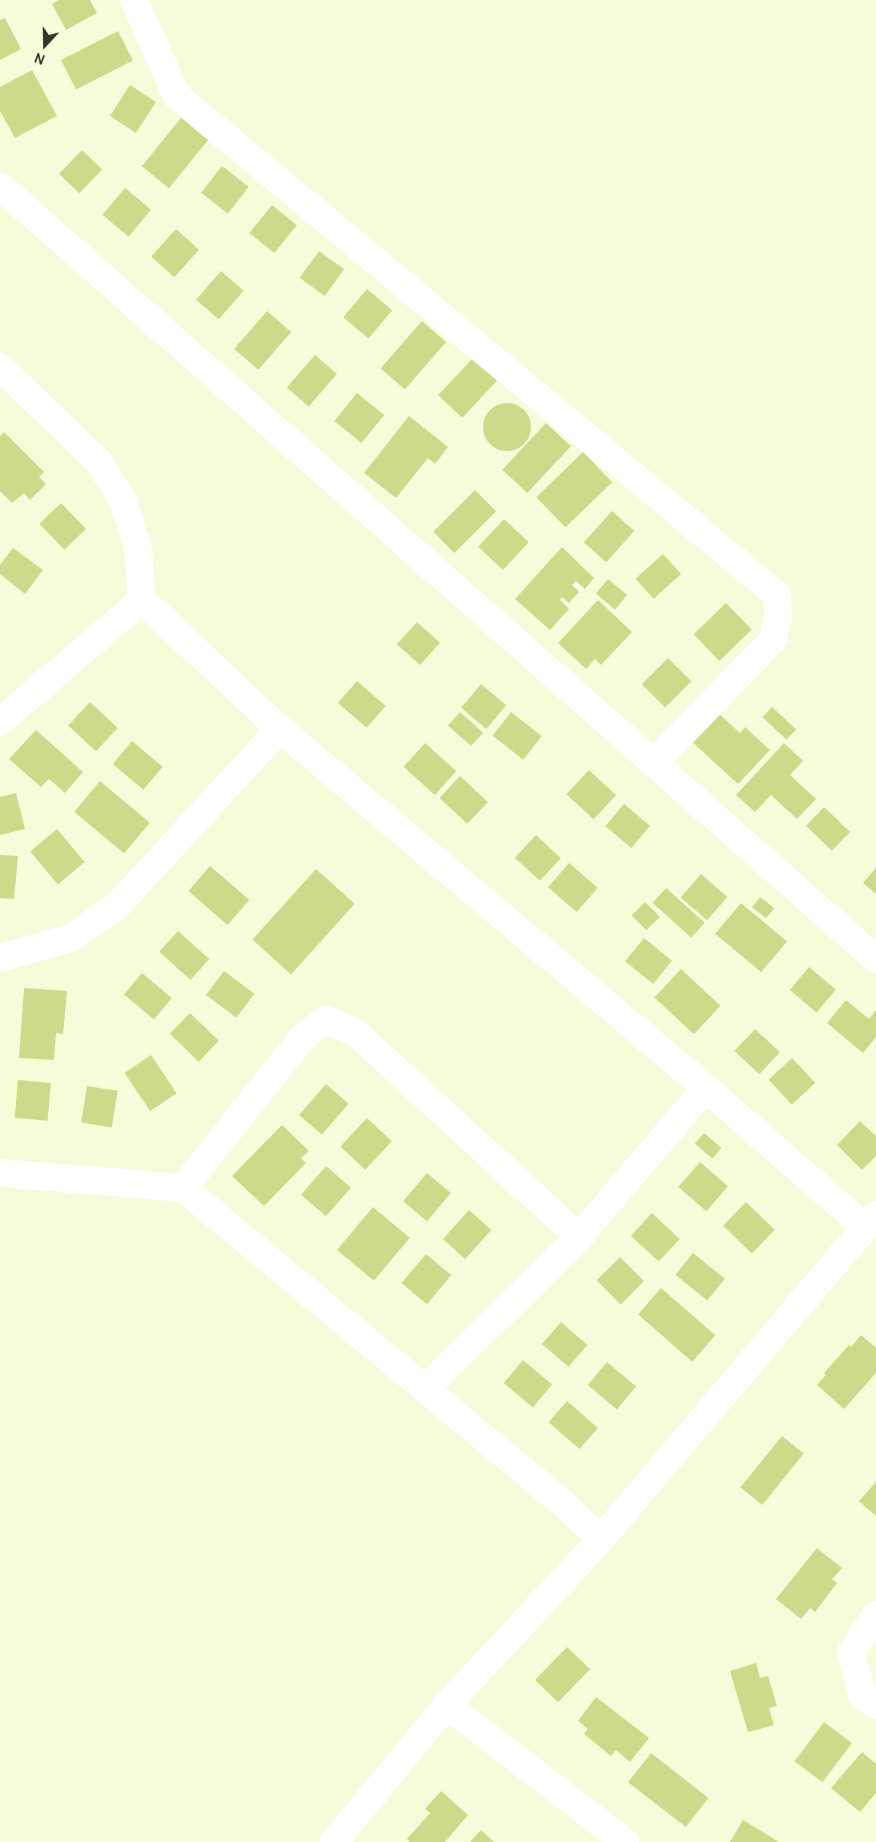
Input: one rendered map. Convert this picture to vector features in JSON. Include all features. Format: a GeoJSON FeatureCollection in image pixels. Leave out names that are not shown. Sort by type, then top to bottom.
{"type":"FeatureCollection","features":[{"type":"Feature","properties":{"kind":"street"},"geometry":{"type":"LineString","coordinates":[[134,0],[177,96],[777,595],[778,617],[773,640],[654,763]]}},
{"type":"Feature","properties":{"kind":"street"},"geometry":{"type":"LineString","coordinates":[[0,186],[876,959]]}},
{"type":"Feature","properties":{"kind":"street"},"geometry":{"type":"LineString","coordinates":[[3,376],[98,462],[124,502],[138,549],[142,600],[280,729],[706,1088],[871,1221],[601,1538],[447,1705],[334,1842]]}},
{"type":"Feature","properties":{"kind":"street"},"geometry":{"type":"LineString","coordinates":[[0,722],[142,600]]}},
{"type":"Feature","properties":{"kind":"street"},"geometry":{"type":"LineString","coordinates":[[0,958],[71,938],[117,906],[280,729]]}},
{"type":"Feature","properties":{"kind":"street"},"geometry":{"type":"LineString","coordinates":[[183,1188],[303,1037],[326,1020],[356,1032],[579,1237]]}},
{"type":"Feature","properties":{"kind":"street"},"geometry":{"type":"LineString","coordinates":[[426,1390],[579,1237],[706,1088]]}},
{"type":"Feature","properties":{"kind":"street"},"geometry":{"type":"LineString","coordinates":[[0,1173],[183,1188],[601,1538]]}},
{"type":"Feature","properties":{"kind":"street"},"geometry":{"type":"LineString","coordinates":[[876,1616],[851,1653],[863,1696],[876,1705]]}},
{"type":"Feature","properties":{"kind":"street"},"geometry":{"type":"LineString","coordinates":[[447,1705],[625,1842]]}},
{"type":"Feature","properties":{"kind":"building"},"geometry":{"type":"Polygon","coordinates":[[[59,0],[90,0],[97,13],[66,30],[52,4],[59,0]]]}},
{"type":"Feature","properties":{"kind":"building"},"geometry":{"type":"Polygon","coordinates":[[[5,18],[21,49],[0,60],[0,20],[5,18]]]}},
{"type":"Feature","properties":{"kind":"building"},"geometry":{"type":"Polygon","coordinates":[[[118,31],[133,60],[76,89],[61,60],[118,31]]]}},
{"type":"Feature","properties":{"kind":"building"},"geometry":{"type":"Polygon","coordinates":[[[32,70],[57,116],[15,138],[0,111],[0,87],[32,70]]]}},
{"type":"Feature","properties":{"kind":"building"},"geometry":{"type":"Polygon","coordinates":[[[130,85],[156,102],[136,133],[110,116],[130,85]]]}},
{"type":"Feature","properties":{"kind":"building"},"geometry":{"type":"Polygon","coordinates":[[[189,108],[216,130],[169,188],[142,166],[189,108]]]}},
{"type":"Feature","properties":{"kind":"building"},"geometry":{"type":"Polygon","coordinates":[[[82,150],[102,169],[79,193],[59,174],[82,150]]]}},
{"type":"Feature","properties":{"kind":"building"},"geometry":{"type":"Polygon","coordinates":[[[222,166],[249,187],[228,214],[201,193],[222,166]]]}},
{"type":"Feature","properties":{"kind":"building"},"geometry":{"type":"Polygon","coordinates":[[[125,188],[151,210],[129,237],[103,215],[125,188]]]}},
{"type":"Feature","properties":{"kind":"building"},"geometry":{"type":"Polygon","coordinates":[[[272,205],[297,225],[274,253],[249,233],[272,205]]]}},
{"type":"Feature","properties":{"kind":"building"},"geometry":{"type":"Polygon","coordinates":[[[176,229],[199,250],[174,277],[151,256],[176,229]]]}},
{"type":"Feature","properties":{"kind":"building"},"geometry":{"type":"Polygon","coordinates":[[[319,251],[344,269],[325,296],[300,278],[319,251]]]}},
{"type":"Feature","properties":{"kind":"building"},"geometry":{"type":"Polygon","coordinates":[[[221,271],[244,291],[219,319],[196,300],[221,271]]]}},
{"type":"Feature","properties":{"kind":"building"},"geometry":{"type":"Polygon","coordinates":[[[367,289],[392,310],[368,339],[343,317],[367,289]]]}},
{"type":"Feature","properties":{"kind":"building"},"geometry":{"type":"Polygon","coordinates":[[[267,311],[291,332],[258,370],[234,349],[267,311]]]}},
{"type":"Feature","properties":{"kind":"building"},"geometry":{"type":"Polygon","coordinates":[[[422,321],[446,342],[405,390],[381,369],[422,321]]]}},
{"type":"Feature","properties":{"kind":"building"},"geometry":{"type":"Polygon","coordinates":[[[315,355],[337,374],[309,406],[287,387],[315,355]]]}},
{"type":"Feature","properties":{"kind":"building"},"geometry":{"type":"Polygon","coordinates":[[[473,358],[497,381],[462,418],[438,395],[473,358]]]}},
{"type":"Feature","properties":{"kind":"building"},"geometry":{"type":"Polygon","coordinates":[[[357,393],[384,415],[362,443],[334,421],[357,393]]]}},
{"type":"Feature","properties":{"kind":"building"},"geometry":{"type":"Polygon","coordinates":[[[502,403],[512,403],[524,410],[531,422],[531,432],[524,444],[512,451],[502,451],[494,447],[487,440],[483,432],[483,422],[487,414],[494,407],[502,403]]]}},
{"type":"Feature","properties":{"kind":"building"},"geometry":{"type":"Polygon","coordinates":[[[409,416],[448,447],[435,464],[428,458],[396,498],[364,473],[409,416]]]}},
{"type":"Feature","properties":{"kind":"building"},"geometry":{"type":"Polygon","coordinates":[[[546,423],[571,446],[527,493],[502,470],[546,423]]]}},
{"type":"Feature","properties":{"kind":"building"},"geometry":{"type":"Polygon","coordinates":[[[4,432],[44,472],[39,477],[46,484],[30,500],[24,493],[12,503],[0,491],[0,436],[4,432]]]}},
{"type":"Feature","properties":{"kind":"building"},"geometry":{"type":"Polygon","coordinates":[[[583,452],[612,482],[565,527],[536,497],[583,452]]]}},
{"type":"Feature","properties":{"kind":"building"},"geometry":{"type":"Polygon","coordinates":[[[475,490],[496,511],[454,553],[433,532],[475,490]]]}},
{"type":"Feature","properties":{"kind":"building"},"geometry":{"type":"Polygon","coordinates":[[[61,503],[86,529],[64,550],[39,524],[61,503]]]}},
{"type":"Feature","properties":{"kind":"building"},"geometry":{"type":"Polygon","coordinates":[[[612,511],[634,531],[606,562],[584,542],[612,511]]]}},
{"type":"Feature","properties":{"kind":"building"},"geometry":{"type":"Polygon","coordinates":[[[504,519],[529,542],[503,570],[478,547],[504,519]]]}},
{"type":"Feature","properties":{"kind":"building"},"geometry":{"type":"Polygon","coordinates":[[[562,547],[594,578],[585,589],[576,581],[572,585],[579,592],[569,603],[562,597],[560,600],[569,609],[550,630],[515,599],[562,547]]]}},
{"type":"Feature","properties":{"kind":"building"},"geometry":{"type":"Polygon","coordinates":[[[13,548],[43,570],[25,594],[0,574],[0,565],[13,548]]]}},
{"type":"Feature","properties":{"kind":"building"},"geometry":{"type":"Polygon","coordinates":[[[663,554],[681,574],[654,599],[636,579],[663,554]]]}},
{"type":"Feature","properties":{"kind":"building"},"geometry":{"type":"Polygon","coordinates":[[[608,579],[627,595],[615,610],[596,594],[608,579]]]}},
{"type":"Feature","properties":{"kind":"building"},"geometry":{"type":"Polygon","coordinates":[[[598,600],[632,632],[601,665],[595,659],[586,669],[558,643],[598,600]]]}},
{"type":"Feature","properties":{"kind":"building"},"geometry":{"type":"Polygon","coordinates":[[[726,603],[752,630],[719,661],[694,634],[726,603]]]}},
{"type":"Feature","properties":{"kind":"building"},"geometry":{"type":"Polygon","coordinates":[[[417,622],[440,643],[420,665],[397,644],[417,622]]]}},
{"type":"Feature","properties":{"kind":"building"},"geometry":{"type":"Polygon","coordinates":[[[668,658],[691,681],[665,707],[642,684],[668,658]]]}},
{"type":"Feature","properties":{"kind":"building"},"geometry":{"type":"Polygon","coordinates":[[[357,681],[386,706],[367,728],[338,703],[357,681]]]}},
{"type":"Feature","properties":{"kind":"building"},"geometry":{"type":"Polygon","coordinates":[[[481,684],[506,705],[486,729],[461,708],[481,684]]]}},
{"type":"Feature","properties":{"kind":"building"},"geometry":{"type":"Polygon","coordinates":[[[90,702],[118,728],[96,751],[68,725],[90,702]]]}},
{"type":"Feature","properties":{"kind":"building"},"geometry":{"type":"Polygon","coordinates":[[[772,707],[796,730],[787,740],[762,717],[772,707]]]}},
{"type":"Feature","properties":{"kind":"building"},"geometry":{"type":"Polygon","coordinates":[[[716,711],[740,733],[745,727],[770,750],[738,784],[690,740],[716,711]]]}},
{"type":"Feature","properties":{"kind":"building"},"geometry":{"type":"Polygon","coordinates":[[[460,712],[483,733],[471,746],[448,725],[460,712]]]}},
{"type":"Feature","properties":{"kind":"building"},"geometry":{"type":"Polygon","coordinates":[[[511,712],[542,736],[523,760],[493,736],[511,712]]]}},
{"type":"Feature","properties":{"kind":"building"},"geometry":{"type":"Polygon","coordinates":[[[36,730],[83,772],[65,793],[49,779],[41,787],[9,759],[36,730]]]}},
{"type":"Feature","properties":{"kind":"building"},"geometry":{"type":"Polygon","coordinates":[[[132,741],[163,767],[143,790],[113,764],[132,741]]]}},
{"type":"Feature","properties":{"kind":"building"},"geometry":{"type":"Polygon","coordinates":[[[425,743],[456,771],[435,795],[404,767],[425,743]]]}},
{"type":"Feature","properties":{"kind":"building"},"geometry":{"type":"Polygon","coordinates":[[[784,743],[803,761],[790,775],[816,799],[797,819],[771,795],[755,812],[736,795],[784,743]]]}},
{"type":"Feature","properties":{"kind":"building"},"geometry":{"type":"Polygon","coordinates":[[[589,770],[616,795],[594,819],[566,794],[589,770]]]}},
{"type":"Feature","properties":{"kind":"building"},"geometry":{"type":"Polygon","coordinates":[[[460,776],[488,802],[467,824],[440,798],[460,776]]]}},
{"type":"Feature","properties":{"kind":"building"},"geometry":{"type":"Polygon","coordinates":[[[100,781],[150,823],[124,853],[74,812],[100,781]]]}},
{"type":"Feature","properties":{"kind":"building"},"geometry":{"type":"Polygon","coordinates":[[[16,793],[25,829],[0,835],[0,797],[16,793]]]}},
{"type":"Feature","properties":{"kind":"building"},"geometry":{"type":"Polygon","coordinates":[[[624,804],[650,826],[631,848],[605,826],[624,804]]]}},
{"type":"Feature","properties":{"kind":"building"},"geometry":{"type":"Polygon","coordinates":[[[824,807],[850,832],[832,851],[806,826],[824,807]]]}},
{"type":"Feature","properties":{"kind":"building"},"geometry":{"type":"Polygon","coordinates":[[[57,829],[85,862],[58,884],[30,851],[57,829]]]}},
{"type":"Feature","properties":{"kind":"building"},"geometry":{"type":"Polygon","coordinates":[[[536,835],[561,858],[540,881],[515,858],[536,835]]]}},
{"type":"Feature","properties":{"kind":"building"},"geometry":{"type":"Polygon","coordinates":[[[0,855],[18,856],[14,899],[0,898],[0,855]]]}},
{"type":"Feature","properties":{"kind":"building"},"geometry":{"type":"Polygon","coordinates":[[[569,863],[598,888],[577,912],[548,887],[569,863]]]}},
{"type":"Feature","properties":{"kind":"building"},"geometry":{"type":"Polygon","coordinates":[[[210,866],[249,900],[228,925],[188,891],[210,866]]]}},
{"type":"Feature","properties":{"kind":"building"},"geometry":{"type":"Polygon","coordinates":[[[876,868],[876,894],[863,883],[876,868]]]}},
{"type":"Feature","properties":{"kind":"building"},"geometry":{"type":"Polygon","coordinates":[[[316,869],[355,904],[291,974],[252,940],[316,869]]]}},
{"type":"Feature","properties":{"kind":"building"},"geometry":{"type":"Polygon","coordinates":[[[701,874],[727,897],[707,920],[681,897],[701,874]]]}},
{"type":"Feature","properties":{"kind":"building"},"geometry":{"type":"Polygon","coordinates":[[[666,888],[705,923],[691,938],[653,903],[666,888]]]}},
{"type":"Feature","properties":{"kind":"building"},"geometry":{"type":"Polygon","coordinates":[[[760,897],[774,908],[766,918],[752,907],[760,897]]]}},
{"type":"Feature","properties":{"kind":"building"},"geometry":{"type":"Polygon","coordinates":[[[645,902],[660,917],[646,930],[632,915],[645,902]]]}},
{"type":"Feature","properties":{"kind":"building"},"geometry":{"type":"Polygon","coordinates":[[[741,903],[787,942],[761,972],[715,934],[741,903]]]}},
{"type":"Feature","properties":{"kind":"building"},"geometry":{"type":"Polygon","coordinates":[[[178,931],[209,959],[190,980],[159,952],[178,931]]]}},
{"type":"Feature","properties":{"kind":"building"},"geometry":{"type":"Polygon","coordinates":[[[644,938],[672,961],[653,984],[625,961],[644,938]]]}},
{"type":"Feature","properties":{"kind":"building"},"geometry":{"type":"Polygon","coordinates":[[[809,967],[836,989],[817,1012],[790,990],[809,967]]]}},
{"type":"Feature","properties":{"kind":"building"},"geometry":{"type":"Polygon","coordinates":[[[681,969],[720,1006],[694,1034],[654,998],[681,969]]]}},
{"type":"Feature","properties":{"kind":"building"},"geometry":{"type":"Polygon","coordinates":[[[224,971],[254,994],[236,1018],[206,995],[224,971]]]}},
{"type":"Feature","properties":{"kind":"building"},"geometry":{"type":"Polygon","coordinates":[[[142,973],[172,998],[154,1020],[124,994],[142,973]]]}},
{"type":"Feature","properties":{"kind":"building"},"geometry":{"type":"Polygon","coordinates":[[[24,988],[67,991],[63,1034],[56,1033],[54,1060],[19,1058],[24,988]]]}},
{"type":"Feature","properties":{"kind":"building"},"geometry":{"type":"Polygon","coordinates":[[[846,1000],[869,1019],[876,1010],[876,1037],[863,1053],[827,1023],[846,1000]]]}},
{"type":"Feature","properties":{"kind":"building"},"geometry":{"type":"Polygon","coordinates":[[[190,1013],[219,1041],[199,1062],[170,1034],[190,1013]]]}},
{"type":"Feature","properties":{"kind":"building"},"geometry":{"type":"Polygon","coordinates":[[[755,1029],[780,1052],[759,1074],[735,1051],[755,1029]]]}},
{"type":"Feature","properties":{"kind":"building"},"geometry":{"type":"Polygon","coordinates":[[[151,1055],[177,1093],[150,1111],[124,1073],[151,1055]]]}},
{"type":"Feature","properties":{"kind":"building"},"geometry":{"type":"Polygon","coordinates":[[[792,1058],[815,1083],[792,1105],[769,1080],[792,1058]]]}},
{"type":"Feature","properties":{"kind":"building"},"geometry":{"type":"Polygon","coordinates":[[[18,1080],[51,1083],[48,1121],[15,1118],[18,1080]]]}},
{"type":"Feature","properties":{"kind":"building"},"geometry":{"type":"Polygon","coordinates":[[[326,1084],[349,1104],[322,1135],[299,1115],[326,1084]]]}},
{"type":"Feature","properties":{"kind":"building"},"geometry":{"type":"Polygon","coordinates":[[[87,1086],[118,1091],[112,1127],[81,1123],[87,1086]]]}},
{"type":"Feature","properties":{"kind":"building"},"geometry":{"type":"Polygon","coordinates":[[[367,1118],[392,1141],[365,1170],[340,1147],[367,1118]]]}},
{"type":"Feature","properties":{"kind":"building"},"geometry":{"type":"Polygon","coordinates":[[[860,1121],[876,1136],[876,1156],[862,1170],[837,1145],[860,1121]]]}},
{"type":"Feature","properties":{"kind":"building"},"geometry":{"type":"Polygon","coordinates":[[[282,1125],[309,1151],[301,1158],[306,1163],[264,1206],[232,1176],[282,1125]]]}},
{"type":"Feature","properties":{"kind":"building"},"geometry":{"type":"Polygon","coordinates":[[[704,1133],[721,1148],[712,1159],[695,1144],[704,1133]]]}},
{"type":"Feature","properties":{"kind":"building"},"geometry":{"type":"Polygon","coordinates":[[[700,1162],[728,1186],[706,1211],[678,1187],[700,1162]]]}},
{"type":"Feature","properties":{"kind":"building"},"geometry":{"type":"Polygon","coordinates":[[[326,1166],[351,1188],[326,1216],[301,1195],[326,1166]]]}},
{"type":"Feature","properties":{"kind":"building"},"geometry":{"type":"Polygon","coordinates":[[[427,1173],[451,1193],[427,1221],[403,1201],[427,1173]]]}},
{"type":"Feature","properties":{"kind":"building"},"geometry":{"type":"Polygon","coordinates":[[[746,1202],[775,1230],[752,1254],[723,1226],[746,1202]]]}},
{"type":"Feature","properties":{"kind":"building"},"geometry":{"type":"Polygon","coordinates":[[[373,1207],[410,1238],[374,1281],[337,1250],[373,1207]]]}},
{"type":"Feature","properties":{"kind":"building"},"geometry":{"type":"Polygon","coordinates":[[[469,1210],[491,1230],[465,1259],[443,1239],[469,1210]]]}},
{"type":"Feature","properties":{"kind":"building"},"geometry":{"type":"Polygon","coordinates":[[[652,1213],[680,1239],[659,1262],[631,1236],[652,1213]]]}},
{"type":"Feature","properties":{"kind":"building"},"geometry":{"type":"Polygon","coordinates":[[[693,1253],[725,1279],[707,1301],[675,1275],[693,1253]]]}},
{"type":"Feature","properties":{"kind":"building"},"geometry":{"type":"Polygon","coordinates":[[[426,1254],[451,1275],[427,1304],[402,1283],[426,1254]]]}},
{"type":"Feature","properties":{"kind":"building"},"geometry":{"type":"Polygon","coordinates":[[[620,1257],[644,1281],[621,1304],[597,1280],[620,1257]]]}},
{"type":"Feature","properties":{"kind":"building"},"geometry":{"type":"Polygon","coordinates":[[[661,1288],[715,1335],[692,1362],[638,1314],[661,1288]]]}},
{"type":"Feature","properties":{"kind":"building"},"geometry":{"type":"Polygon","coordinates":[[[561,1322],[587,1345],[568,1367],[542,1344],[561,1322]]]}},
{"type":"Feature","properties":{"kind":"building"},"geometry":{"type":"Polygon","coordinates":[[[861,1335],[876,1348],[876,1373],[844,1409],[817,1385],[826,1375],[824,1373],[849,1345],[851,1347],[861,1335]]]}},
{"type":"Feature","properties":{"kind":"building"},"geometry":{"type":"Polygon","coordinates":[[[523,1360],[552,1384],[533,1407],[504,1383],[523,1360]]]}},
{"type":"Feature","properties":{"kind":"building"},"geometry":{"type":"Polygon","coordinates":[[[607,1362],[636,1386],[617,1409],[588,1385],[607,1362]]]}},
{"type":"Feature","properties":{"kind":"building"},"geometry":{"type":"Polygon","coordinates":[[[567,1401],[598,1428],[580,1449],[549,1422],[567,1401]]]}},
{"type":"Feature","properties":{"kind":"building"},"geometry":{"type":"Polygon","coordinates":[[[782,1436],[804,1454],[762,1505],[740,1487],[782,1436]]]}},
{"type":"Feature","properties":{"kind":"building"},"geometry":{"type":"Polygon","coordinates":[[[876,1482],[876,1516],[859,1501],[876,1482]]]}},
{"type":"Feature","properties":{"kind":"building"},"geometry":{"type":"Polygon","coordinates":[[[817,1548],[842,1568],[832,1579],[837,1583],[815,1612],[810,1608],[801,1619],[776,1599],[817,1548]]]}},
{"type":"Feature","properties":{"kind":"building"},"geometry":{"type":"Polygon","coordinates":[[[567,1647],[590,1669],[558,1702],[535,1680],[567,1647]]]}},
{"type":"Feature","properties":{"kind":"building"},"geometry":{"type":"Polygon","coordinates":[[[756,1663],[760,1678],[768,1676],[777,1706],[769,1708],[774,1725],[748,1732],[730,1671],[756,1663]]]}},
{"type":"Feature","properties":{"kind":"building"},"geometry":{"type":"Polygon","coordinates":[[[596,1697],[649,1738],[630,1762],[616,1750],[611,1756],[584,1734],[588,1729],[578,1721],[596,1697]]]}},
{"type":"Feature","properties":{"kind":"building"},"geometry":{"type":"Polygon","coordinates":[[[824,1722],[852,1743],[822,1782],[795,1761],[824,1722]]]}},
{"type":"Feature","properties":{"kind":"building"},"geometry":{"type":"Polygon","coordinates":[[[862,1752],[876,1764],[876,1793],[860,1812],[831,1788],[862,1752]]]}},
{"type":"Feature","properties":{"kind":"building"},"geometry":{"type":"Polygon","coordinates":[[[651,1753],[709,1798],[686,1827],[628,1782],[651,1753]]]}},
{"type":"Feature","properties":{"kind":"building"},"geometry":{"type":"Polygon","coordinates":[[[441,1791],[468,1815],[445,1842],[410,1842],[407,1839],[430,1813],[425,1809],[441,1791]]]}},
{"type":"Feature","properties":{"kind":"building"},"geometry":{"type":"Polygon","coordinates":[[[743,1820],[779,1842],[730,1842],[743,1820]]]}},
{"type":"Feature","properties":{"kind":"building"},"geometry":{"type":"Polygon","coordinates":[[[481,1830],[494,1842],[470,1842],[481,1830]]]}}]}
